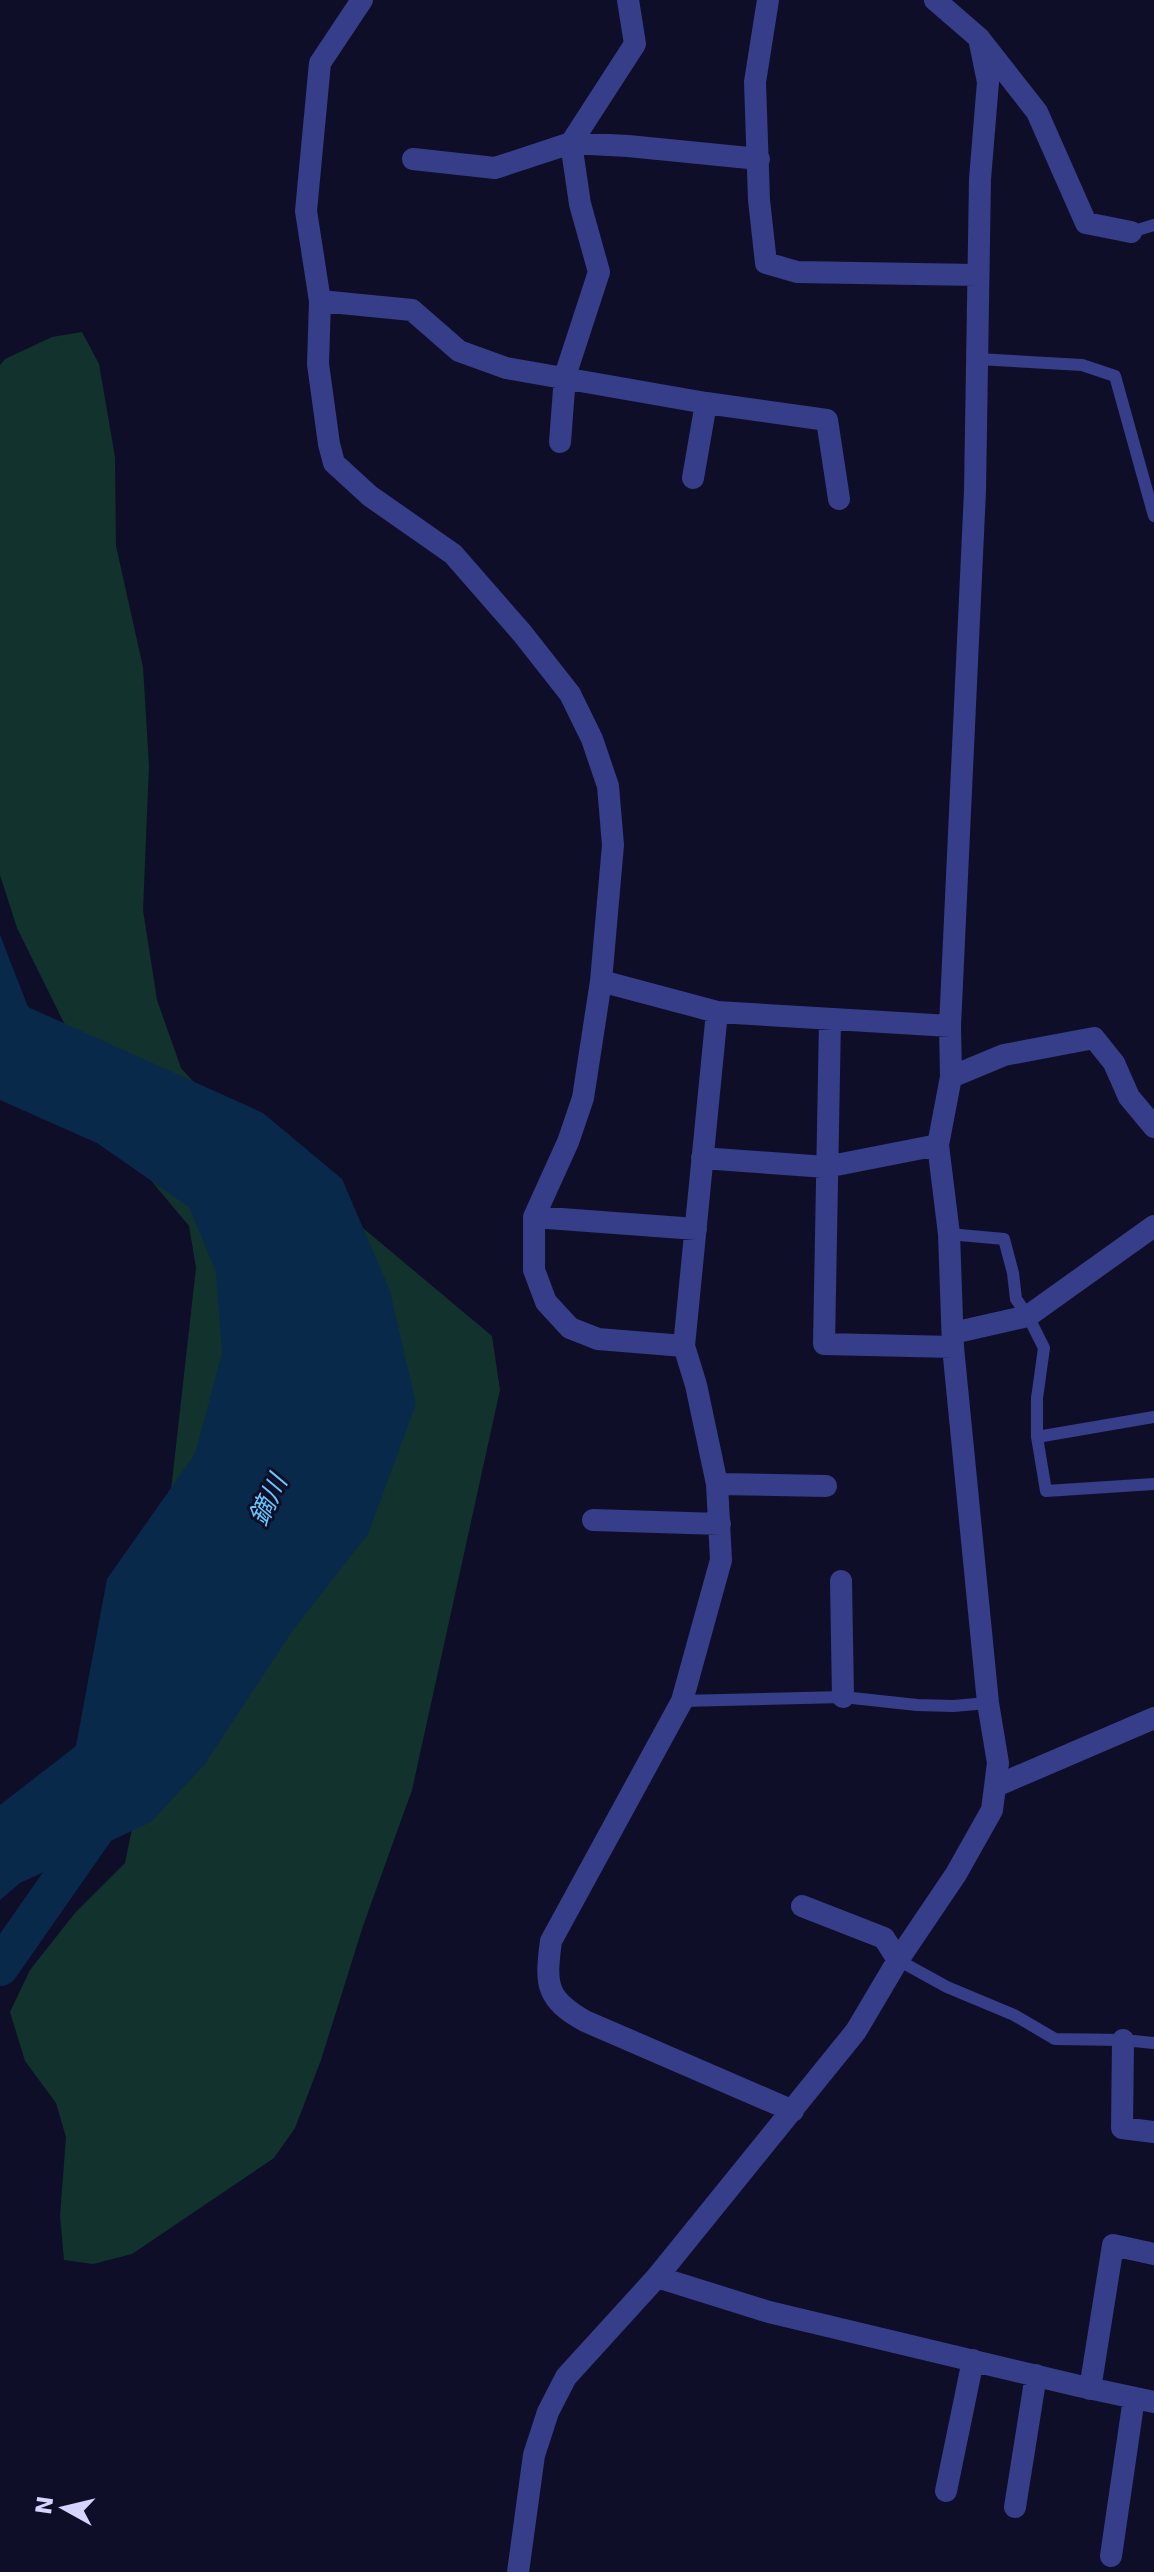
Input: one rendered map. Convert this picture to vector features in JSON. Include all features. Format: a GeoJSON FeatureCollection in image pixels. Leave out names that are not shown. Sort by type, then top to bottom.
{"type":"FeatureCollection","features":[{"type":"Feature","properties":{"kind":"street"},"geometry":{"type":"LineString","coordinates":[[362,0],[320,63],[306,211],[320,301],[318,364],[329,444],[334,463],[370,496],[453,554],[570,694],[592,739],[608,786],[613,845],[601,981],[583,1098],[568,1142],[534,1217],[534,1270],[546,1302],[570,1328],[598,1339],[684,1346]]}},
{"type":"Feature","properties":{"kind":"street"},"geometry":{"type":"LineString","coordinates":[[560,442],[565,376],[599,272],[580,204],[571,143],[635,44],[628,0]]}},
{"type":"Feature","properties":{"kind":"street"},"geometry":{"type":"LineString","coordinates":[[768,0],[755,82],[759,200],[766,263],[797,272],[977,275]]}},
{"type":"Feature","properties":{"kind":"street"},"geometry":{"type":"LineString","coordinates":[[935,0],[979,38],[1037,112],[1086,223],[1131,232]]}},
{"type":"Feature","properties":{"kind":"street"},"geometry":{"type":"LineString","coordinates":[[518,2572],[534,2455],[548,2412],[566,2377],[657,2277],[856,2031],[992,1810],[998,1763],[988,1703],[953,1340],[949,1234],[938,1145],[951,1077],[950,1026],[975,491],[980,179],[988,82],[979,38]]}},
{"type":"Feature","properties":{"kind":"street"},"geometry":{"type":"LineString","coordinates":[[413,159],[495,168],[571,143],[759,159]]}},
{"type":"Feature","properties":{"kind":"street"},"geometry":{"type":"LineString","coordinates":[[320,301],[412,310],[459,351],[506,368],[706,403],[827,420],[839,499]]}},
{"type":"Feature","properties":{"kind":"street"},"geometry":{"type":"LineString","coordinates":[[693,478],[706,403]]}},
{"type":"Feature","properties":{"kind":"street"},"geometry":{"type":"LineString","coordinates":[[601,981],[717,1012],[950,1026]]}},
{"type":"Feature","properties":{"kind":"street"},"geometry":{"type":"LineString","coordinates":[[717,1012],[684,1346],[696,1385],[717,1484],[721,1560],[682,1701],[551,1941],[547,1969],[549,1991],[564,2009],[585,2021],[793,2111]]}},
{"type":"Feature","properties":{"kind":"street"},"geometry":{"type":"LineString","coordinates":[[830,1020],[824,1344],[953,1340],[1028,1316],[1154,1226]]}},
{"type":"Feature","properties":{"kind":"street"},"geometry":{"type":"LineString","coordinates":[[951,1077],[1004,1055],[1094,1038],[1114,1063],[1129,1097],[1154,1127]]}},
{"type":"Feature","properties":{"kind":"street"},"geometry":{"type":"LineString","coordinates":[[702,1158],[826,1167],[938,1145]]}},
{"type":"Feature","properties":{"kind":"street"},"geometry":{"type":"LineString","coordinates":[[534,1217],[696,1229]]}},
{"type":"Feature","properties":{"kind":"street"},"geometry":{"type":"LineString","coordinates":[[717,1484],[826,1486]]}},
{"type":"Feature","properties":{"kind":"street"},"geometry":{"type":"LineString","coordinates":[[593,1520],[720,1524]]}},
{"type":"Feature","properties":{"kind":"street"},"geometry":{"type":"LineString","coordinates":[[841,1581],[843,1697]]}},
{"type":"Feature","properties":{"kind":"street"},"geometry":{"type":"LineString","coordinates":[[996,1786],[1152,1722]]}},
{"type":"Feature","properties":{"kind":"street"},"geometry":{"type":"LineString","coordinates":[[802,1906],[884,1938],[898,1960]]}},
{"type":"Feature","properties":{"kind":"street"},"geometry":{"type":"LineString","coordinates":[[1123,2040],[1122,2128],[1154,2132]]}},
{"type":"Feature","properties":{"kind":"street"},"geometry":{"type":"LineString","coordinates":[[1090,2389],[1113,2245],[1154,2254]]}},
{"type":"Feature","properties":{"kind":"street"},"geometry":{"type":"LineString","coordinates":[[657,2277],[769,2312],[1144,2400],[1111,2556]]}},
{"type":"Feature","properties":{"kind":"street"},"geometry":{"type":"LineString","coordinates":[[946,2491],[973,2360]]}},
{"type":"Feature","properties":{"kind":"street"},"geometry":{"type":"LineString","coordinates":[[1015,2507],[1036,2375]]}},
{"type":"Feature","properties":{"kind":"lane"},"geometry":{"type":"LineString","coordinates":[[1131,232],[1154,225]]}},
{"type":"Feature","properties":{"kind":"lane"},"geometry":{"type":"LineString","coordinates":[[977,359],[1082,365],[1115,376],[1154,516]]}},
{"type":"Feature","properties":{"kind":"lane"},"geometry":{"type":"LineString","coordinates":[[949,1234],[1004,1239],[1016,1299],[1044,1348],[1037,1398],[1037,1437],[1046,1491],[1154,1484]]}},
{"type":"Feature","properties":{"kind":"lane"},"geometry":{"type":"LineString","coordinates":[[1037,1437],[1154,1417]]}},
{"type":"Feature","properties":{"kind":"lane"},"geometry":{"type":"LineString","coordinates":[[682,1701],[843,1697],[917,1705],[988,1703]]}},
{"type":"Feature","properties":{"kind":"lane"},"geometry":{"type":"LineString","coordinates":[[898,1960],[947,1987],[1014,2015],[1055,2039],[1154,2043]]}},
{"type":"Feature","properties":{"kind":"green space"},"geometry":{"type":"Polygon","coordinates":[[[82,332],[99,364],[115,457],[116,546],[143,667],[149,766],[143,910],[157,1000],[181,1068],[233,1125],[314,1187],[492,1336],[500,1390],[412,1790],[295,2128],[274,2158],[132,2254],[93,2264],[64,2260],[60,2216],[66,2137],[56,2103],[25,2061],[10,2012],[30,1970],[75,1913],[125,1863],[134,1819],[196,1268],[189,1226],[153,1183],[65,1025],[17,928],[0,875],[0,365],[5,359],[52,337],[82,332]]]}},
{"type":"Feature","properties":{"kind":"water"},"geometry":{"type":"Polygon","coordinates":[[[0,935],[28,1007],[263,1113],[342,1179],[390,1291],[416,1404],[368,1534],[293,1630],[204,1765],[151,1822],[20,1883],[0,1900],[0,1805],[76,1746],[107,1579],[195,1454],[222,1353],[216,1272],[189,1207],[97,1143],[0,1100],[0,935]]]}},
{"type":"Feature","properties":{"kind":"waterway","name":"鏑川"},"geometry":{"type":"LineString","coordinates":[[0,1967],[106,1815]]}}]}
